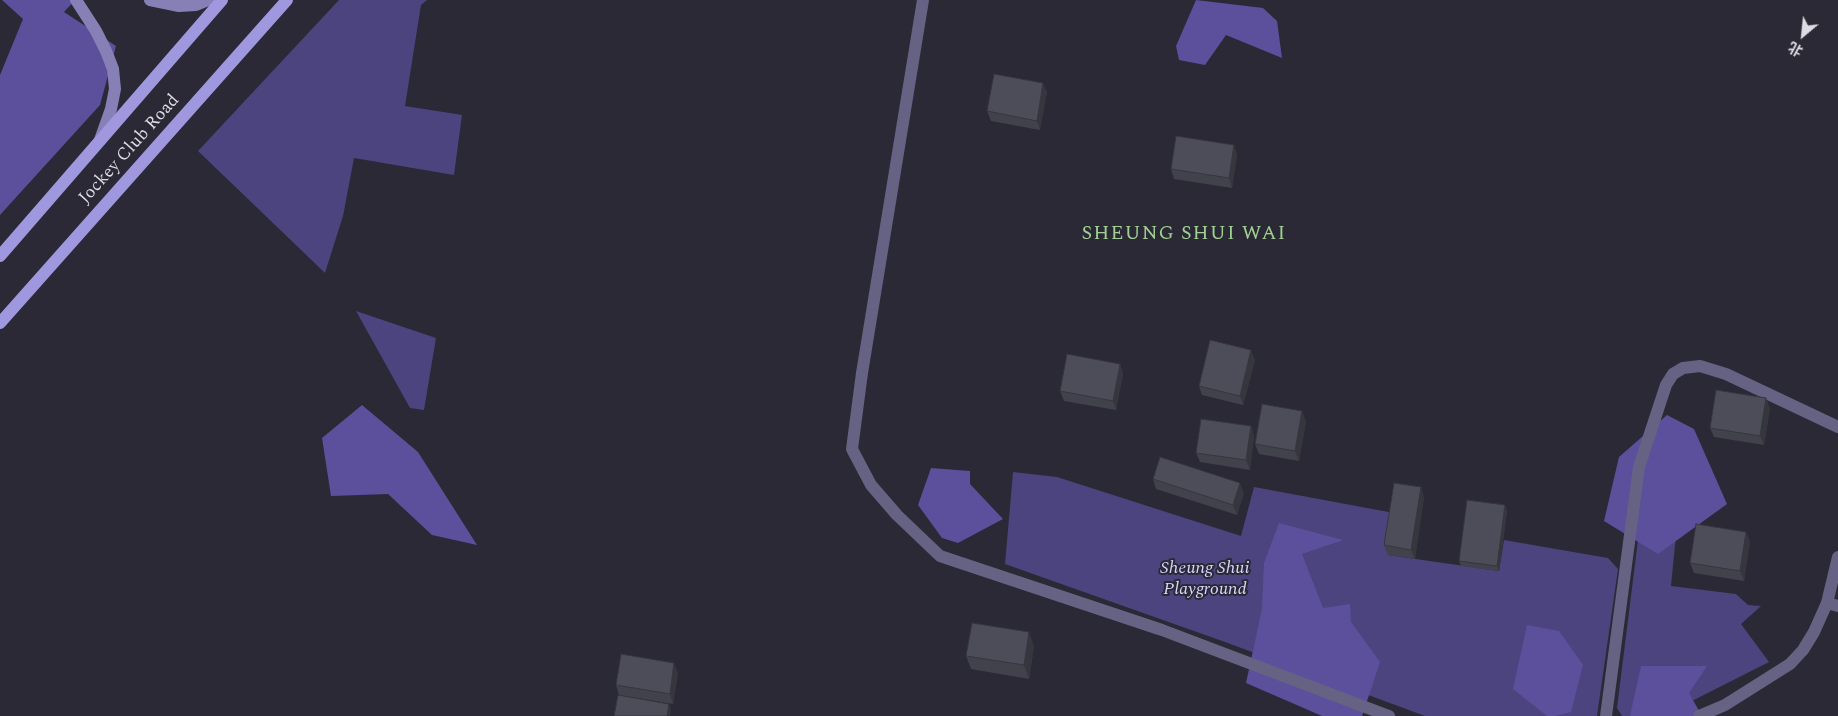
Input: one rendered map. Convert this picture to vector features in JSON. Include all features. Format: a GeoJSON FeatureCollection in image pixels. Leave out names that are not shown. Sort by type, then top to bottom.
{"type":"FeatureCollection","features":[{"type":"Feature","properties":{"kind":"main road","name":"Jockey Club Road"},"geometry":{"type":"LineString","coordinates":[[0,256],[222,0]]}},
{"type":"Feature","properties":{"kind":"main road","name":"Jockey Club Road"},"geometry":{"type":"LineString","coordinates":[[0,323],[287,0]]}},
{"type":"Feature","properties":{"kind":"street"},"geometry":{"type":"LineString","coordinates":[[76,0],[96,31],[112,69],[113,99],[100,140]]}},
{"type":"Feature","properties":{"kind":"street"},"geometry":{"type":"LineString","coordinates":[[150,0],[179,6],[196,5],[208,0]]}},
{"type":"Feature","properties":{"kind":"street"},"geometry":{"type":"LineString","coordinates":[[923,0],[862,373],[852,449],[871,485],[896,515],[940,556],[1162,630],[1389,716]]}},
{"type":"Feature","properties":{"kind":"street"},"geometry":{"type":"LineString","coordinates":[[1606,716],[1639,467],[1663,392],[1673,374],[1683,368],[1700,366],[1726,374],[1838,427]]}},
{"type":"Feature","properties":{"kind":"street"},"geometry":{"type":"LineString","coordinates":[[1699,716],[1725,705],[1790,664],[1803,650],[1832,605],[1838,557]]}},
{"type":"Feature","properties":{"kind":"green space"},"geometry":{"type":"Polygon","coordinates":[[[339,0],[427,0],[421,5],[405,106],[462,115],[454,175],[354,158],[343,216],[325,273],[198,151],[339,0]]]}},
{"type":"Feature","properties":{"kind":"green space"},"geometry":{"type":"Polygon","coordinates":[[[356,311],[436,338],[424,410],[410,408],[356,311]]]}},
{"type":"Feature","properties":{"kind":"green space","name":"Sheung Shui Playground"},"geometry":{"type":"Polygon","coordinates":[[[1013,472],[1057,477],[1241,536],[1254,487],[1394,513],[1388,555],[1499,571],[1504,540],[1608,558],[1618,569],[1597,716],[1425,716],[1225,642],[1005,564],[1013,472]]]}},
{"type":"Feature","properties":{"kind":"green space"},"geometry":{"type":"Polygon","coordinates":[[[1639,532],[1676,535],[1671,586],[1736,594],[1748,605],[1761,606],[1741,624],[1769,662],[1688,703],[1654,716],[1622,716],[1617,708],[1639,532]]]}},
{"type":"Feature","properties":{"kind":"shaded area"},"geometry":{"type":"Polygon","coordinates":[[[2,0],[75,0],[64,12],[116,46],[100,105],[0,215],[0,75],[23,19],[2,0]]]}},
{"type":"Feature","properties":{"kind":"shaded area"},"geometry":{"type":"Polygon","coordinates":[[[1196,0],[1263,8],[1277,21],[1282,58],[1226,35],[1205,65],[1179,60],[1176,46],[1196,0]]]}},
{"type":"Feature","properties":{"kind":"shaded area"},"geometry":{"type":"Polygon","coordinates":[[[362,405],[418,452],[477,545],[432,535],[388,494],[331,496],[322,438],[362,405]]]}},
{"type":"Feature","properties":{"kind":"shaded area"},"geometry":{"type":"Polygon","coordinates":[[[1667,415],[1694,429],[1727,504],[1658,554],[1604,521],[1619,457],[1667,415]]]}},
{"type":"Feature","properties":{"kind":"shaded area"},"geometry":{"type":"Polygon","coordinates":[[[931,468],[970,471],[970,484],[1003,519],[958,543],[942,538],[918,505],[931,468]]]}},
{"type":"Feature","properties":{"kind":"shaded area"},"geometry":{"type":"Polygon","coordinates":[[[1279,523],[1343,540],[1302,554],[1323,608],[1350,604],[1351,622],[1380,662],[1362,716],[1322,716],[1246,683],[1262,609],[1264,563],[1279,523]]]}},
{"type":"Feature","properties":{"kind":"shaded area"},"geometry":{"type":"Polygon","coordinates":[[[1527,625],[1559,631],[1583,665],[1571,712],[1547,716],[1513,689],[1527,625]]]}},
{"type":"Feature","properties":{"kind":"shaded area"},"geometry":{"type":"Polygon","coordinates":[[[1641,666],[1707,666],[1689,693],[1702,716],[1630,716],[1641,666]]]}},
{"type":"Feature","properties":{"kind":"building"},"geometry":{"type":"Polygon","coordinates":[[[994,74],[1043,83],[1037,121],[987,111],[994,74]]]}},
{"type":"Feature","properties":{"kind":"building"},"geometry":{"type":"Polygon","coordinates":[[[1176,136],[1234,145],[1229,178],[1171,169],[1176,136]]]}},
{"type":"Feature","properties":{"kind":"building"},"geometry":{"type":"Polygon","coordinates":[[[1210,340],[1251,350],[1240,396],[1199,386],[1210,340]]]}},
{"type":"Feature","properties":{"kind":"building"},"geometry":{"type":"Polygon","coordinates":[[[1067,354],[1120,364],[1113,401],[1060,391],[1067,354]]]}},
{"type":"Feature","properties":{"kind":"building"},"geometry":{"type":"Polygon","coordinates":[[[1716,390],[1766,398],[1760,436],[1710,428],[1716,390]]]}},
{"type":"Feature","properties":{"kind":"building"},"geometry":{"type":"Polygon","coordinates":[[[1262,404],[1302,411],[1295,451],[1255,444],[1262,404]]]}},
{"type":"Feature","properties":{"kind":"building"},"geometry":{"type":"Polygon","coordinates":[[[1201,419],[1251,426],[1246,460],[1196,453],[1201,419]]]}},
{"type":"Feature","properties":{"kind":"building"},"geometry":{"type":"Polygon","coordinates":[[[1160,457],[1240,483],[1233,505],[1153,479],[1160,457]]]}},
{"type":"Feature","properties":{"kind":"building"},"geometry":{"type":"Polygon","coordinates":[[[1394,483],[1421,487],[1411,550],[1384,545],[1394,483]]]}},
{"type":"Feature","properties":{"kind":"building"},"geometry":{"type":"Polygon","coordinates":[[[1467,500],[1505,505],[1497,566],[1459,561],[1467,500]]]}},
{"type":"Feature","properties":{"kind":"building"},"geometry":{"type":"Polygon","coordinates":[[[1696,524],[1746,532],[1740,571],[1690,563],[1696,524]]]}},
{"type":"Feature","properties":{"kind":"building"},"geometry":{"type":"Polygon","coordinates":[[[972,623],[1029,632],[1024,665],[966,656],[972,623]]]}},
{"type":"Feature","properties":{"kind":"building"},"geometry":{"type":"Polygon","coordinates":[[[621,654],[674,663],[670,694],[616,685],[621,654]]]}},
{"type":"Feature","properties":{"kind":"building"},"geometry":{"type":"Polygon","coordinates":[[[618,695],[669,704],[667,716],[614,716],[618,695]]]}},
{"type":"Feature","properties":{"kind":"district","name":"SHEUNG SHUI WAI"},"geometry":{"type":"Point","coordinates":[1184,235]}}]}
